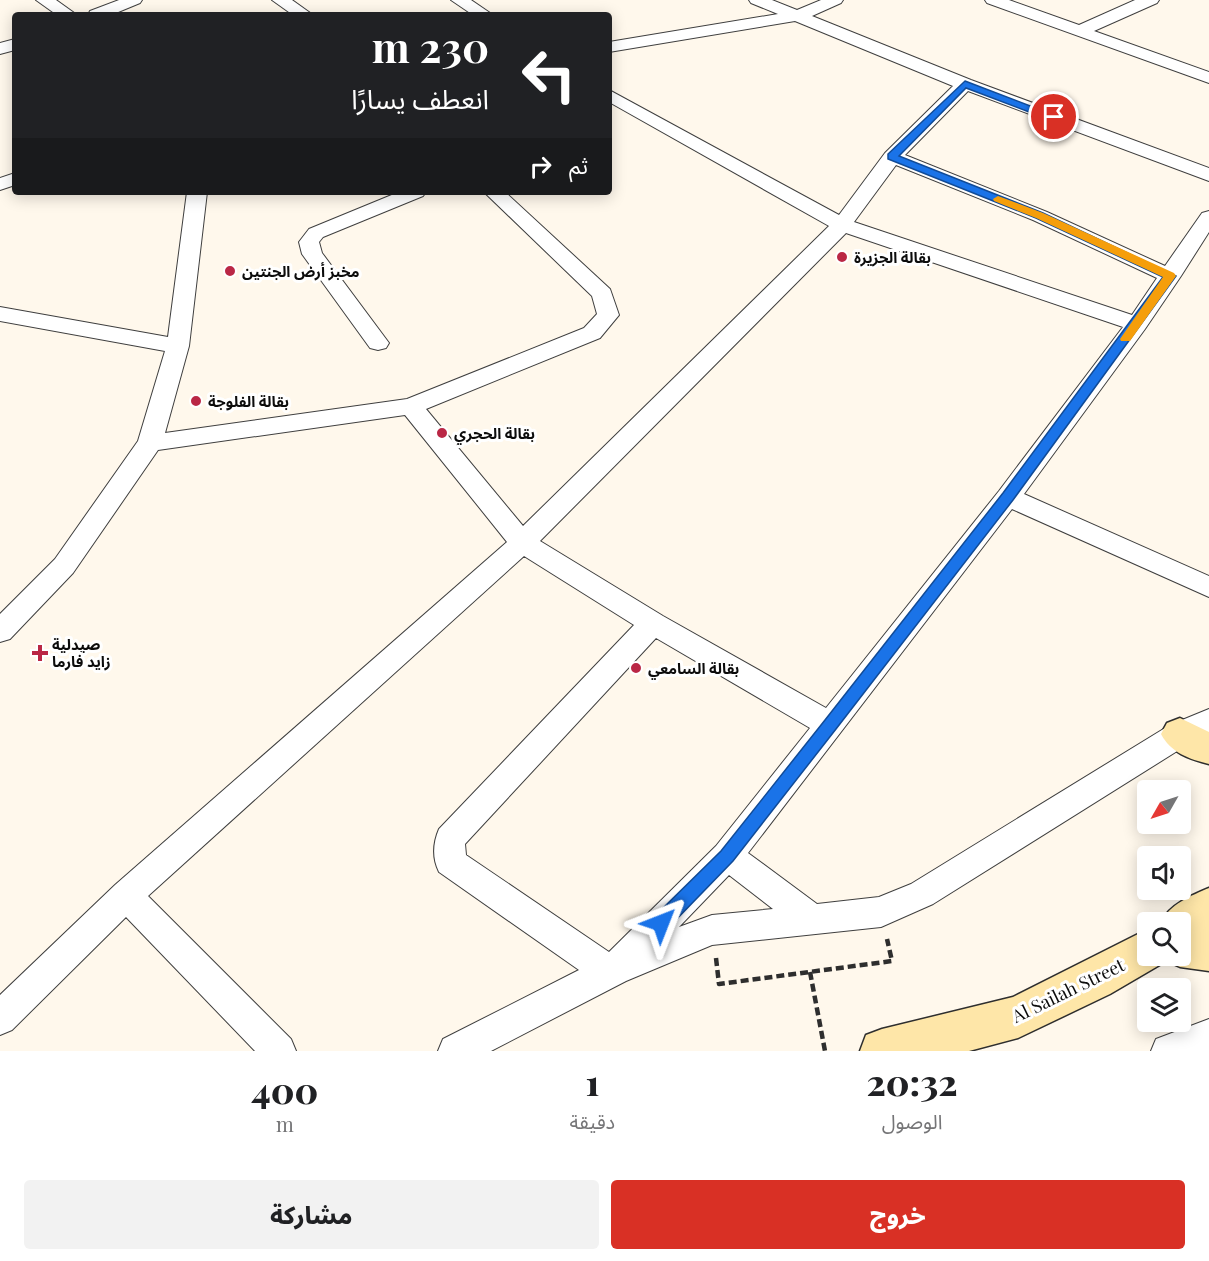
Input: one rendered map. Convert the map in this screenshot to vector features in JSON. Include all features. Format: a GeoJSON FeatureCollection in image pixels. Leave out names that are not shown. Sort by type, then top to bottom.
{"type":"FeatureCollection","features":[{"type":"Feature","properties":{"kind":"main road"},"geometry":{"type":"LineString","coordinates":[[1191,919],[1209,907]]}},
{"type":"Feature","properties":{"kind":"main road"},"geometry":{"type":"LineString","coordinates":[[1191,949],[1209,951]]}},
{"type":"Feature","properties":{"kind":"main road","name":"Al Sailah Street"},"geometry":{"type":"LineString","coordinates":[[882,1051],[1018,1017],[1095,980],[1137,956]]}},
{"type":"Feature","properties":{"kind":"street"},"geometry":{"type":"LineString","coordinates":[[44,0],[64,12]]}},
{"type":"Feature","properties":{"kind":"street"},"geometry":{"type":"LineString","coordinates":[[104,12],[134,0]]}},
{"type":"Feature","properties":{"kind":"street"},"geometry":{"type":"LineString","coordinates":[[280,0],[300,12]]}},
{"type":"Feature","properties":{"kind":"street"},"geometry":{"type":"LineString","coordinates":[[459,0],[480,12]]}},
{"type":"Feature","properties":{"kind":"street"},"geometry":{"type":"LineString","coordinates":[[757,0],[778,8]]}},
{"type":"Feature","properties":{"kind":"street"},"geometry":{"type":"LineString","coordinates":[[612,46],[835,0]]}},
{"type":"Feature","properties":{"kind":"street"},"geometry":{"type":"LineString","coordinates":[[993,0],[1209,78]]}},
{"type":"Feature","properties":{"kind":"street"},"geometry":{"type":"LineString","coordinates":[[1080,31],[1128,8],[1151,0]]}},
{"type":"Feature","properties":{"kind":"street"},"geometry":{"type":"LineString","coordinates":[[612,35],[778,8],[798,8],[965,84],[1209,175]]}},
{"type":"Feature","properties":{"kind":"street"},"geometry":{"type":"LineString","coordinates":[[0,1018],[126,895],[522,543],[843,225],[892,156],[965,84]]}},
{"type":"Feature","properties":{"kind":"street"},"geometry":{"type":"LineString","coordinates":[[614,103],[843,225],[1137,324]]}},
{"type":"Feature","properties":{"kind":"street"},"geometry":{"type":"LineString","coordinates":[[892,156],[1040,216],[1170,276]]}},
{"type":"Feature","properties":{"kind":"street"},"geometry":{"type":"LineString","coordinates":[[0,631],[64,566],[150,443],[178,346],[197,195]]}},
{"type":"Feature","properties":{"kind":"street"},"geometry":{"type":"LineString","coordinates":[[378,343],[312,254],[309,243],[316,233],[409,195]]}},
{"type":"Feature","properties":{"kind":"street"},"geometry":{"type":"LineString","coordinates":[[150,443],[411,406],[592,333],[608,315],[603,294],[497,195]]}},
{"type":"Feature","properties":{"kind":"street"},"geometry":{"type":"LineString","coordinates":[[611,973],[727,856],[831,725],[1008,497],[1137,324],[1209,217]]}},
{"type":"Feature","properties":{"kind":"street"},"geometry":{"type":"LineString","coordinates":[[0,314],[178,346]]}},
{"type":"Feature","properties":{"kind":"street"},"geometry":{"type":"LineString","coordinates":[[411,406],[522,543],[831,725]]}},
{"type":"Feature","properties":{"kind":"street"},"geometry":{"type":"LineString","coordinates":[[1008,497],[1209,587]]}},
{"type":"Feature","properties":{"kind":"street"},"geometry":{"type":"LineString","coordinates":[[611,973],[450,862],[450,839],[653,622]]}},
{"type":"Feature","properties":{"kind":"street"},"geometry":{"type":"LineString","coordinates":[[455,1051],[686,938],[712,930],[881,912],[922,894],[1199,734]]}},
{"type":"Feature","properties":{"kind":"street"},"geometry":{"type":"LineString","coordinates":[[727,856],[812,919]]}},
{"type":"Feature","properties":{"kind":"street"},"geometry":{"type":"LineString","coordinates":[[126,895],[279,1051]]}},
{"type":"Feature","properties":{"kind":"path"},"geometry":{"type":"LineString","coordinates":[[719,984],[892,961]]}},
{"type":"Feature","properties":{"kind":"path"},"geometry":{"type":"LineString","coordinates":[[810,972],[825,1051]]}},
{"type":"Feature","properties":{"kind":"slow traffic"},"geometry":{"type":"LineString","coordinates":[[998,199],[1170,276],[1126,339]]}},
{"type":"Feature","properties":{"kind":"place","name":"بقالة الجزيرة"},"geometry":{"type":"Point","coordinates":[842,257]}},
{"type":"Feature","properties":{"kind":"place","name":"مخبز أرض الجنتين"},"geometry":{"type":"Point","coordinates":[230,271]}},
{"type":"Feature","properties":{"kind":"place","name":"بقالة الفلوجة"},"geometry":{"type":"Point","coordinates":[196,401]}},
{"type":"Feature","properties":{"kind":"place","name":"بقالة الحجري"},"geometry":{"type":"Point","coordinates":[442,433]}},
{"type":"Feature","properties":{"kind":"place","name":"صيدلية زايد فارما"},"geometry":{"type":"Point","coordinates":[40,653]}},
{"type":"Feature","properties":{"kind":"place","name":"بقالة السامعي"},"geometry":{"type":"Point","coordinates":[636,668]}},
{"type":"Feature","properties":{"kind":"route"},"geometry":{"type":"LineString","coordinates":[[661,923],[727,856],[831,725],[1008,497],[1170,276],[1040,216],[892,156],[965,84],[1054,117]]}}]}
